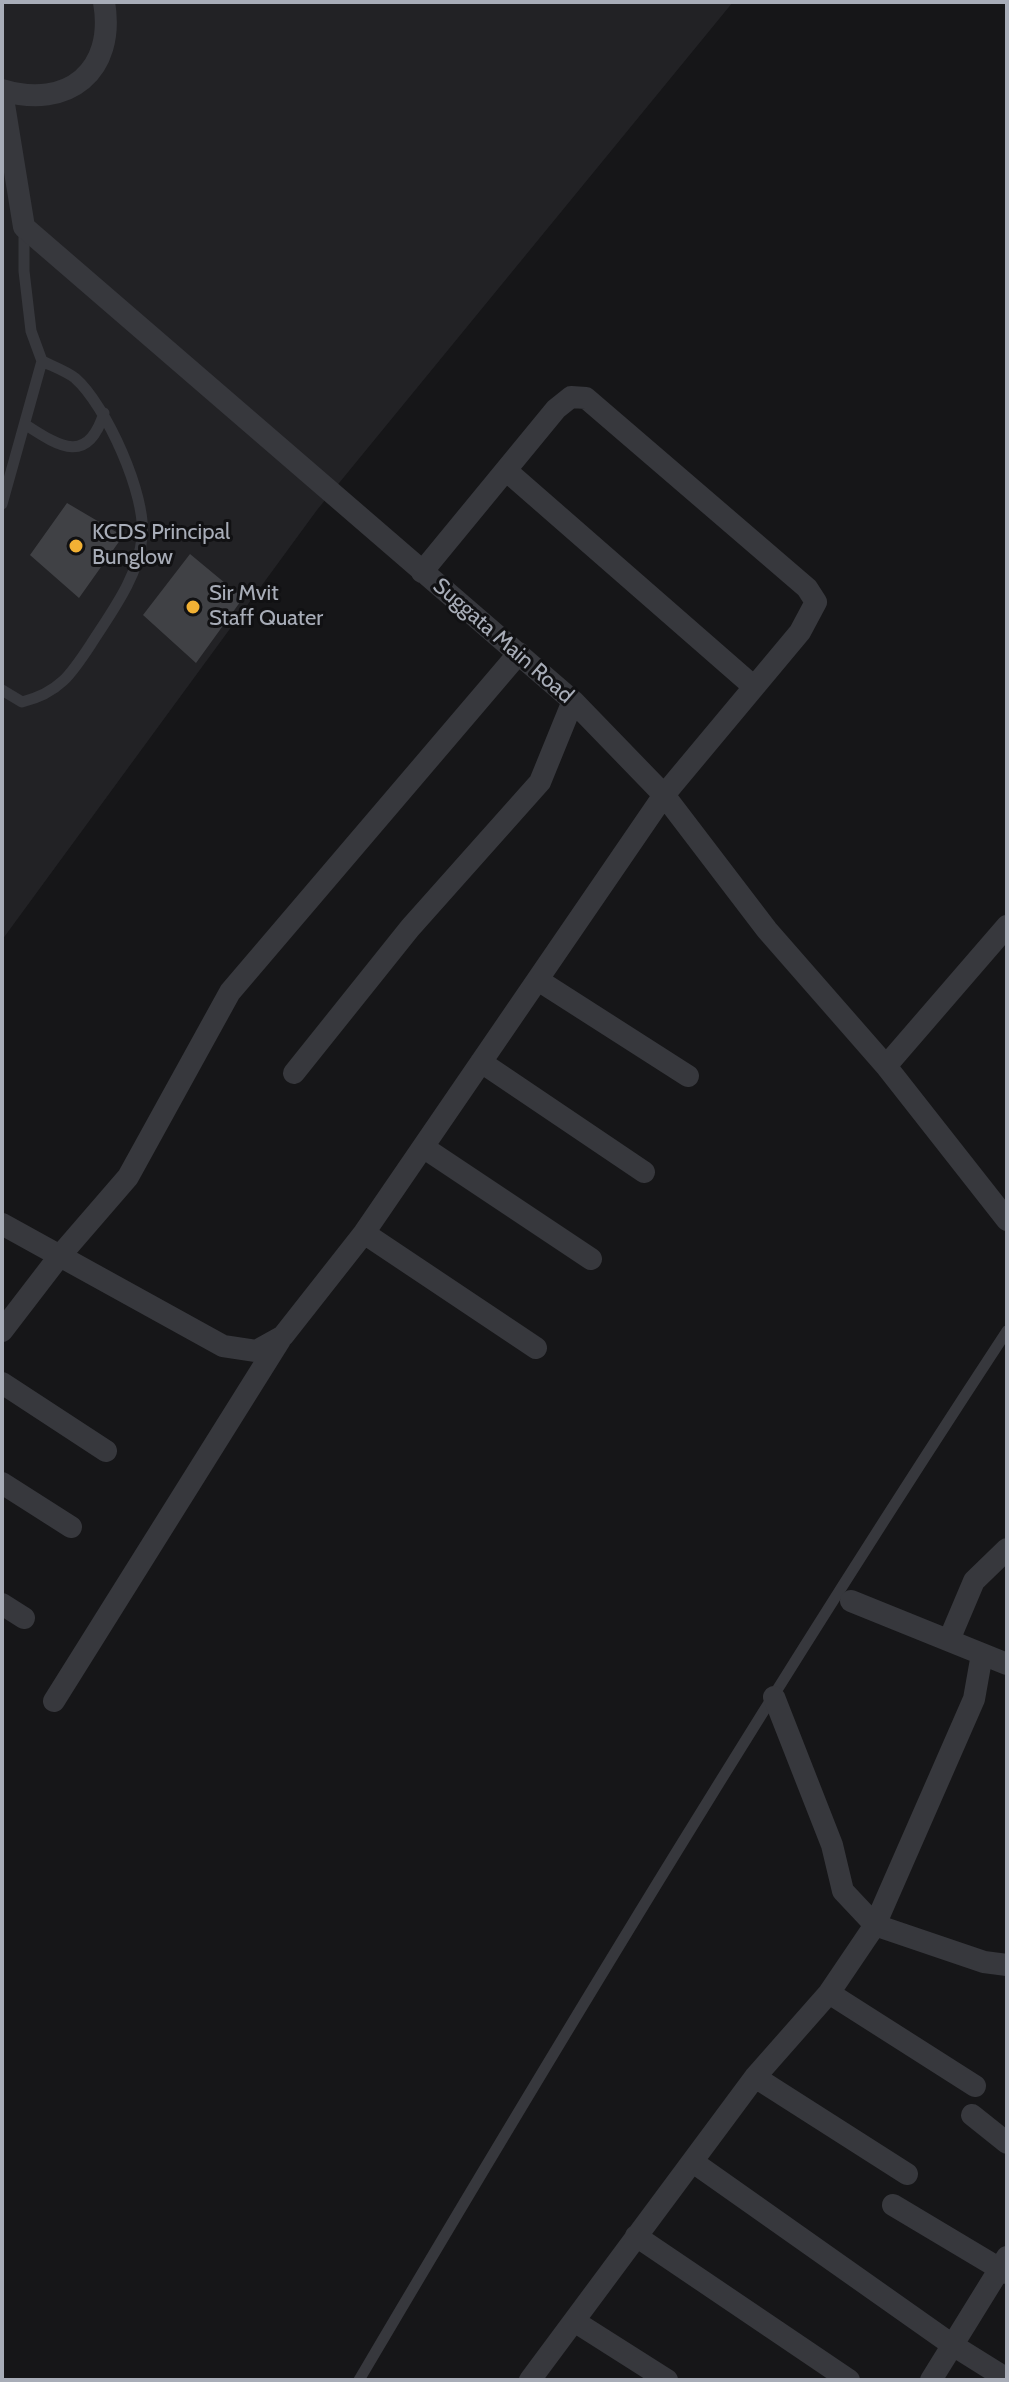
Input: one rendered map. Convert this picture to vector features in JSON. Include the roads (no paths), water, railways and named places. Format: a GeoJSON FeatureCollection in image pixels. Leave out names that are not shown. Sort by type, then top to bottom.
{"type":"FeatureCollection","features":[{"type":"Feature","properties":{"kind":"street"},"geometry":{"type":"LineString","coordinates":[[24,227],[2,91],[25,97],[50,96],[73,87],[91,71],[104,49],[108,25],[104,2]]}},
{"type":"Feature","properties":{"kind":"street","name":"Suggata Main Road"},"geometry":{"type":"LineString","coordinates":[[24,227],[573,701],[664,795],[767,930],[886,1066],[1007,1220]]}},
{"type":"Feature","properties":{"kind":"street"},"geometry":{"type":"LineString","coordinates":[[54,1701],[283,1336],[364,1233],[664,795],[809,618],[816,602],[807,588],[586,398],[571,397],[556,409],[508,472],[422,572]]}},
{"type":"Feature","properties":{"kind":"street"},"geometry":{"type":"LineString","coordinates":[[508,472],[753,686]]}},
{"type":"Feature","properties":{"kind":"street"},"geometry":{"type":"LineString","coordinates":[[2,1331],[58,1258],[128,1177],[230,992],[519,653]]}},
{"type":"Feature","properties":{"kind":"street"},"geometry":{"type":"LineString","coordinates":[[294,1073],[410,928],[540,782],[573,701]]}},
{"type":"Feature","properties":{"kind":"street"},"geometry":{"type":"LineString","coordinates":[[886,1066],[1007,926]]}},
{"type":"Feature","properties":{"kind":"street"},"geometry":{"type":"LineString","coordinates":[[538,980],[688,1076]]}},
{"type":"Feature","properties":{"kind":"street"},"geometry":{"type":"LineString","coordinates":[[481,1062],[644,1172]]}},
{"type":"Feature","properties":{"kind":"street"},"geometry":{"type":"LineString","coordinates":[[423,1147],[591,1259]]}},
{"type":"Feature","properties":{"kind":"street"},"geometry":{"type":"LineString","coordinates":[[2,1224],[58,1258],[223,1346],[256,1351],[283,1336]]}},
{"type":"Feature","properties":{"kind":"street"},"geometry":{"type":"LineString","coordinates":[[364,1233],[536,1348]]}},
{"type":"Feature","properties":{"kind":"street"},"geometry":{"type":"LineString","coordinates":[[2,1383],[106,1451]]}},
{"type":"Feature","properties":{"kind":"street"},"geometry":{"type":"LineString","coordinates":[[2,1483],[71,1527]]}},
{"type":"Feature","properties":{"kind":"street"},"geometry":{"type":"LineString","coordinates":[[949,1640],[974,1581],[1007,1549]]}},
{"type":"Feature","properties":{"kind":"street"},"geometry":{"type":"LineString","coordinates":[[851,1601],[1007,1664]]}},
{"type":"Feature","properties":{"kind":"street"},"geometry":{"type":"LineString","coordinates":[[2,1604],[24,1618]]}},
{"type":"Feature","properties":{"kind":"street"},"geometry":{"type":"LineString","coordinates":[[530,2380],[755,2077],[829,1993],[875,1925],[974,1699],[982,1654]]}},
{"type":"Feature","properties":{"kind":"street"},"geometry":{"type":"LineString","coordinates":[[774,1697],[832,1845],[843,1891],[875,1925],[984,1962],[1007,1965]]}},
{"type":"Feature","properties":{"kind":"street"},"geometry":{"type":"LineString","coordinates":[[829,1993],[975,2086]]}},
{"type":"Feature","properties":{"kind":"street"},"geometry":{"type":"LineString","coordinates":[[755,2077],[907,2174]]}},
{"type":"Feature","properties":{"kind":"street"},"geometry":{"type":"LineString","coordinates":[[972,2115],[1007,2143]]}},
{"type":"Feature","properties":{"kind":"street"},"geometry":{"type":"LineString","coordinates":[[693,2162],[951,2344],[1007,2379]]}},
{"type":"Feature","properties":{"kind":"street"},"geometry":{"type":"LineString","coordinates":[[893,2205],[1004,2266],[951,2344],[931,2380]]}},
{"type":"Feature","properties":{"kind":"street"},"geometry":{"type":"LineString","coordinates":[[636,2236],[849,2380]]}},
{"type":"Feature","properties":{"kind":"street"},"geometry":{"type":"LineString","coordinates":[[574,2321],[667,2380]]}},
{"type":"Feature","properties":{"kind":"lane"},"geometry":{"type":"LineString","coordinates":[[2,504],[42,361],[31,331],[24,271],[24,227]]}},
{"type":"Feature","properties":{"kind":"lane"},"geometry":{"type":"LineString","coordinates":[[2,690],[22,702],[48,696],[78,664],[123,596],[143,537],[132,477],[104,413],[74,377],[42,361]]}},
{"type":"Feature","properties":{"kind":"lane"},"geometry":{"type":"LineString","coordinates":[[26,425],[58,447],[84,446],[97,435],[104,413]]}},
{"type":"Feature","properties":{"kind":"lane"},"geometry":{"type":"LineString","coordinates":[[359,2380],[618,1943],[885,1518],[1007,1331]]}},
{"type":"Feature","properties":{"kind":"place","name":"KCDS Principal Bunglow"},"geometry":{"type":"Point","coordinates":[76,546]}},
{"type":"Feature","properties":{"kind":"place","name":"Sir Mvit Staff Quater"},"geometry":{"type":"Point","coordinates":[193,607]}}]}
